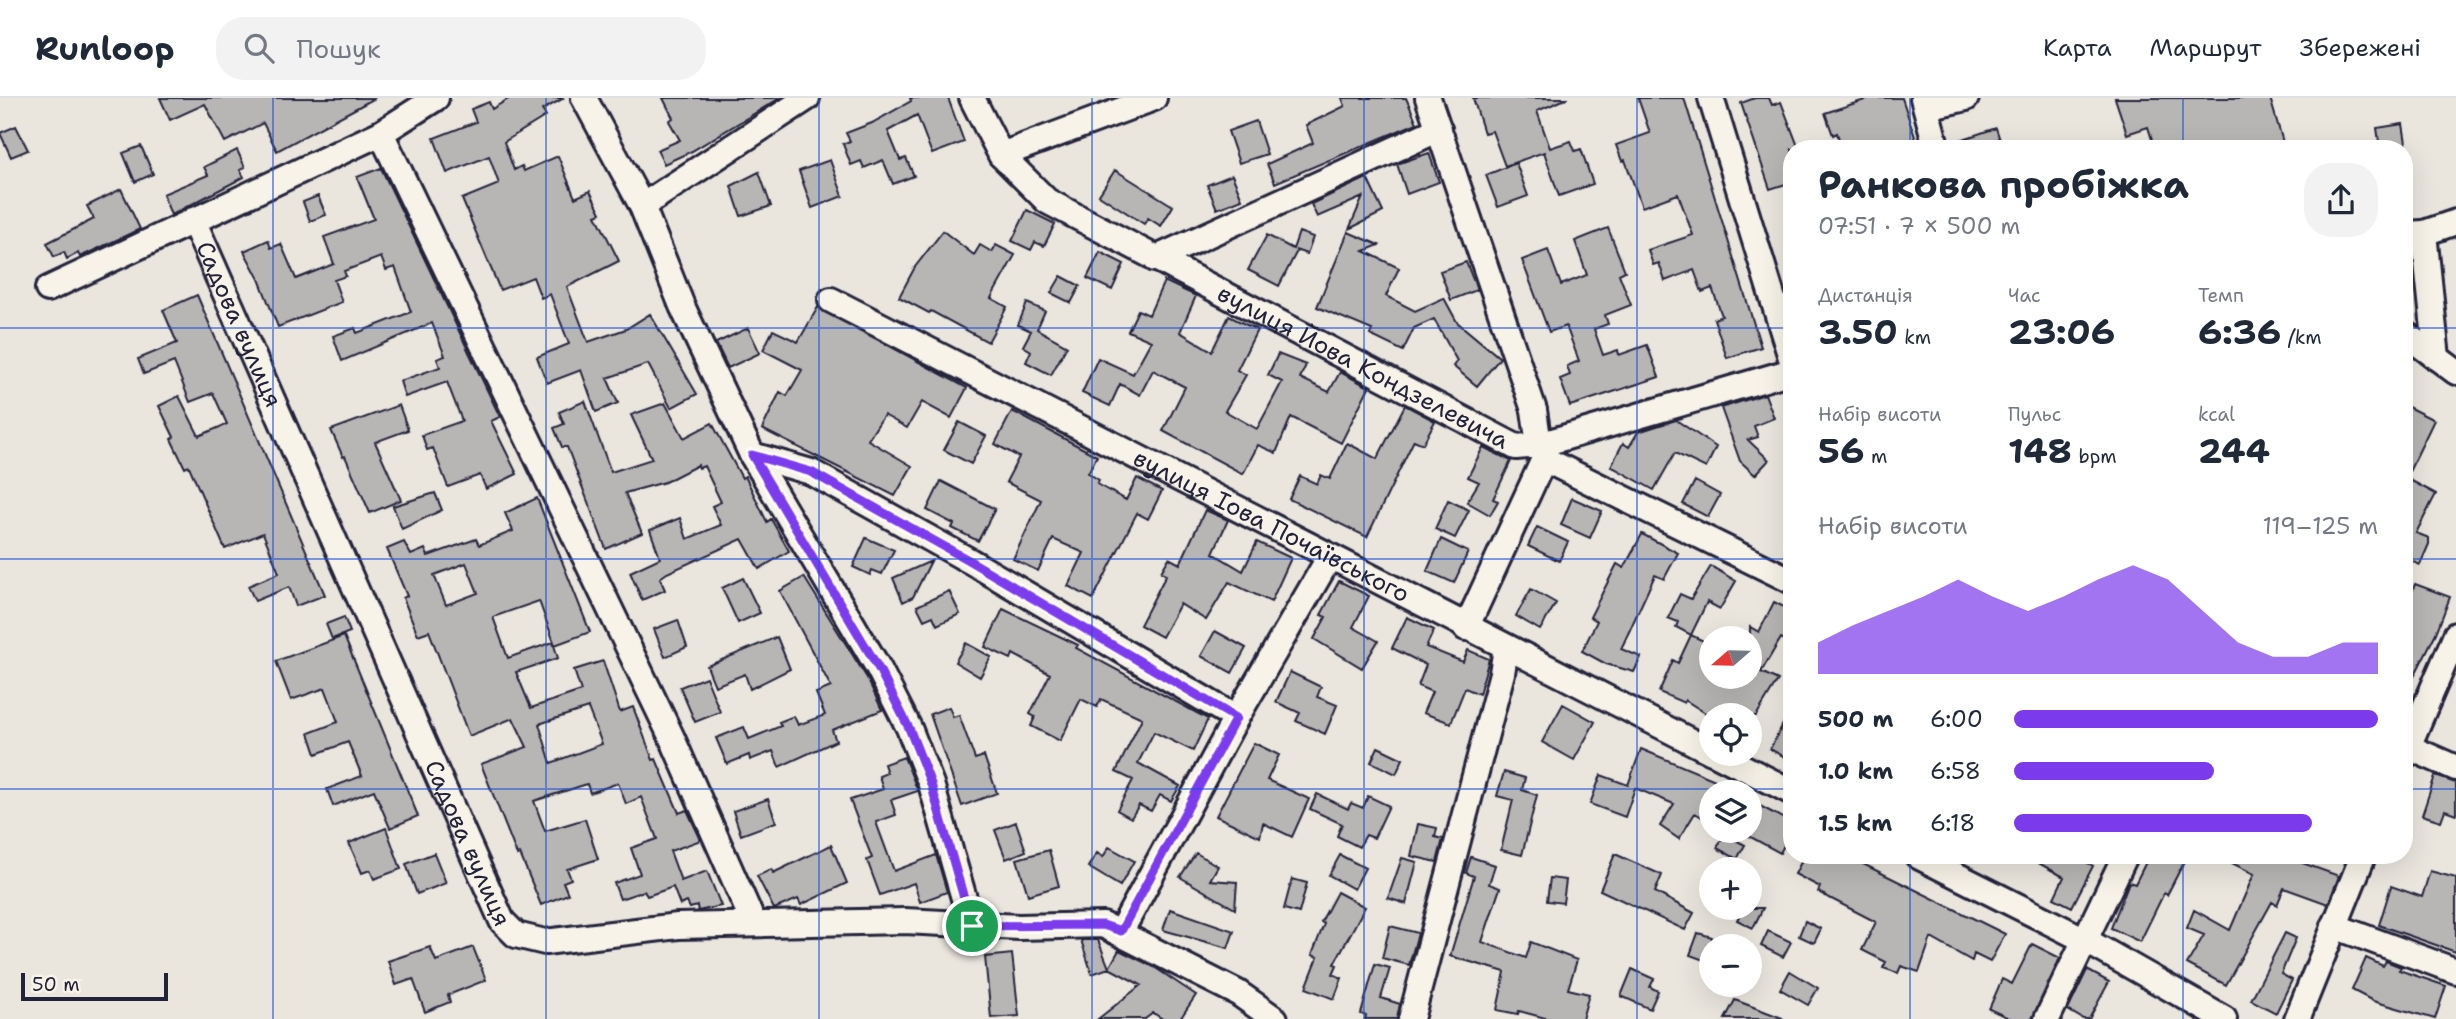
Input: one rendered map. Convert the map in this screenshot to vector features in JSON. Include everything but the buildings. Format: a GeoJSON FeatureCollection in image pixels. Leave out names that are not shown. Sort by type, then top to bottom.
{"type":"FeatureCollection","features":[{"type":"Feature","properties":{"kind":"street"},"geometry":{"type":"LineString","coordinates":[[48,289],[381,133],[436,98]]}},
{"type":"Feature","properties":{"kind":"street"},"geometry":{"type":"LineString","coordinates":[[584,98],[642,206],[697,340],[752,455],[879,669],[909,728],[931,784],[972,926]]}},
{"type":"Feature","properties":{"kind":"street"},"geometry":{"type":"LineString","coordinates":[[642,206],[807,98]]}},
{"type":"Feature","properties":{"kind":"street","name":"вулиця Йова Кондзелевича"},"geometry":{"type":"LineString","coordinates":[[972,98],[1001,155],[1047,201],[1516,447],[1541,452],[1783,576]]}},
{"type":"Feature","properties":{"kind":"street"},"geometry":{"type":"LineString","coordinates":[[1001,155],[1154,98]]}},
{"type":"Feature","properties":{"kind":"street"},"geometry":{"type":"LineString","coordinates":[[1428,98],[1534,410],[1541,452],[1466,628]]}},
{"type":"Feature","properties":{"kind":"street"},"geometry":{"type":"LineString","coordinates":[[1711,98],[1783,332]]}},
{"type":"Feature","properties":{"kind":"street"},"geometry":{"type":"LineString","coordinates":[[1935,140],[1925,102],[1966,98]]}},
{"type":"Feature","properties":{"kind":"street"},"geometry":{"type":"LineString","coordinates":[[1156,259],[1439,130]]}},
{"type":"Feature","properties":{"kind":"street"},"geometry":{"type":"LineString","coordinates":[[381,133],[672,738],[754,924]]}},
{"type":"Feature","properties":{"kind":"street","name":"Садова вулиця"},"geometry":{"type":"LineString","coordinates":[[193,220],[502,921],[516,935],[545,942],[678,926],[905,921],[972,926],[1103,925],[1121,931],[1238,993],[1275,1019]]}},
{"type":"Feature","properties":{"kind":"street"},"geometry":{"type":"LineString","coordinates":[[2447,365],[2414,234],[2456,222]]}},
{"type":"Feature","properties":{"kind":"street","name":"вулиця Іова Почаївського"},"geometry":{"type":"LineString","coordinates":[[831,300],[1329,558],[1699,745]]}},
{"type":"Feature","properties":{"kind":"street"},"geometry":{"type":"LineString","coordinates":[[2413,340],[2447,365]]}},
{"type":"Feature","properties":{"kind":"street"},"geometry":{"type":"LineString","coordinates":[[1541,452],[1783,374]]}},
{"type":"Feature","properties":{"kind":"street"},"geometry":{"type":"LineString","coordinates":[[752,455],[811,472],[970,561],[1236,718]]}},
{"type":"Feature","properties":{"kind":"street"},"geometry":{"type":"LineString","coordinates":[[1121,931],[1236,718],[1329,558]]}},
{"type":"Feature","properties":{"kind":"street"},"geometry":{"type":"LineString","coordinates":[[2413,735],[2456,635]]}},
{"type":"Feature","properties":{"kind":"street"},"geometry":{"type":"LineString","coordinates":[[1411,1019],[1503,673],[1506,648]]}},
{"type":"Feature","properties":{"kind":"street"},"geometry":{"type":"LineString","coordinates":[[2413,753],[2456,768]]}},
{"type":"Feature","properties":{"kind":"street"},"geometry":{"type":"LineString","coordinates":[[1741,766],[1783,787]]}},
{"type":"Feature","properties":{"kind":"street"},"geometry":{"type":"LineString","coordinates":[[1933,864],[2084,940],[2224,1019]]}},
{"type":"Feature","properties":{"kind":"street"},"geometry":{"type":"LineString","coordinates":[[2048,1019],[2122,864]]}},
{"type":"Feature","properties":{"kind":"street"},"geometry":{"type":"LineString","coordinates":[[2297,1019],[2360,864]]}},
{"type":"Feature","properties":{"kind":"street"},"geometry":{"type":"LineString","coordinates":[[2334,926],[2456,971]]}},
{"type":"Feature","properties":{"kind":"route"},"geometry":{"type":"LineString","coordinates":[[752,455],[811,472],[970,561],[1236,718],[1121,931],[1103,925],[972,926],[931,784],[909,728],[879,669],[752,455]]}}]}
